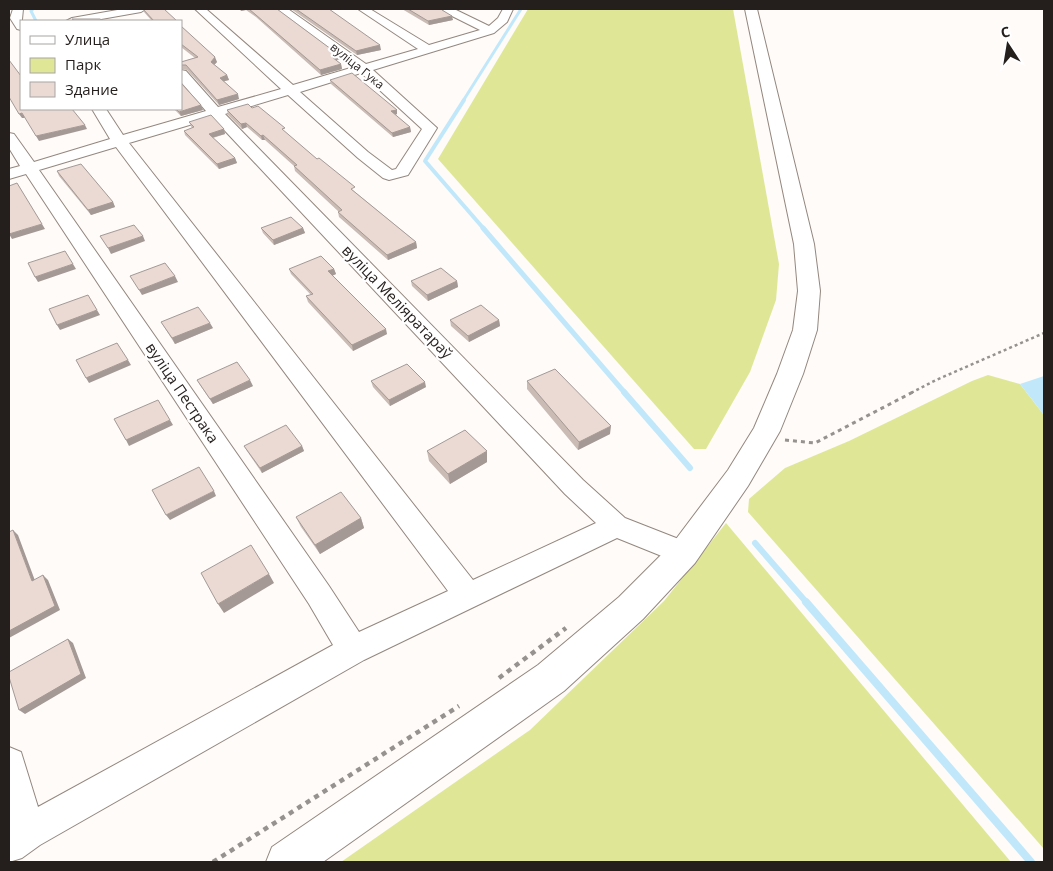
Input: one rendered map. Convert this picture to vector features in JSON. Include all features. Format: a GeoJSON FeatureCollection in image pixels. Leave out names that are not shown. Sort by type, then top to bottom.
{"type":"FeatureCollection","features":[{"type":"Feature","properties":{"kind":"main road"},"geometry":{"type":"LineString","coordinates":[[287,862],[552,678],[631,608],[684,553],[738,478],[766,431],[790,374],[805,330],[809,291],[804,244],[751,9]]}},
{"type":"Feature","properties":{"kind":"street"},"geometry":{"type":"LineString","coordinates":[[77,20],[125,10],[141,9]]}},
{"type":"Feature","properties":{"kind":"street"},"geometry":{"type":"LineString","coordinates":[[200,9],[291,90]]}},
{"type":"Feature","properties":{"kind":"street","name":"вуліца Гука"},"geometry":{"type":"LineString","coordinates":[[281,9],[363,68],[430,128],[402,172],[389,175],[363,155],[291,90]]}},
{"type":"Feature","properties":{"kind":"street"},"geometry":{"type":"LineString","coordinates":[[363,9],[428,50]]}},
{"type":"Feature","properties":{"kind":"street"},"geometry":{"type":"LineString","coordinates":[[446,9],[490,31]]}},
{"type":"Feature","properties":{"kind":"street"},"geometry":{"type":"LineString","coordinates":[[19,171],[490,31],[503,20],[508,9]]}},
{"type":"Feature","properties":{"kind":"street"},"geometry":{"type":"LineString","coordinates":[[125,10],[133,20]]}},
{"type":"Feature","properties":{"kind":"street","name":"вуліца Меліяратараў"},"geometry":{"type":"LineString","coordinates":[[182,75],[215,112],[574,487],[616,526]]}},
{"type":"Feature","properties":{"kind":"street"},"geometry":{"type":"LineString","coordinates":[[100,110],[119,141],[468,594]]}},
{"type":"Feature","properties":{"kind":"street","name":"вуліца Пестрака"},"geometry":{"type":"LineString","coordinates":[[9,138],[19,171],[319,595],[353,650]]}},
{"type":"Feature","properties":{"kind":"street"},"geometry":{"type":"LineString","coordinates":[[9,764],[18,839],[353,650],[468,594],[616,526],[684,553]]}},
{"type":"Feature","properties":{"kind":"path"},"geometry":{"type":"LineString","coordinates":[[766,431],[789,442],[815,443],[936,380],[1044,333]]}},
{"type":"Feature","properties":{"kind":"green space"},"geometry":{"type":"Polygon","coordinates":[[[528,9],[733,9],[779,264],[776,300],[750,372],[706,449],[694,449],[438,159],[528,9]]]}},
{"type":"Feature","properties":{"kind":"green space"},"geometry":{"type":"Polygon","coordinates":[[[988,375],[1020,384],[1044,415],[1044,849],[748,512],[749,499],[785,468],[849,441],[988,375]]]}},
{"type":"Feature","properties":{"kind":"green space"},"geometry":{"type":"Polygon","coordinates":[[[726,523],[1011,862],[341,862],[530,730],[664,601],[726,523]]]}},
{"type":"Feature","properties":{"kind":"water"},"geometry":{"type":"Polygon","coordinates":[[[1044,376],[1044,415],[1020,384],[1044,376]]]}},
{"type":"Feature","properties":{"kind":"building"},"geometry":{"type":"Polygon","coordinates":[[[143,9],[164,9],[176,20],[153,20],[143,9]]]}},
{"type":"Feature","properties":{"kind":"building"},"geometry":{"type":"Polygon","coordinates":[[[249,9],[277,9],[339,55],[332,57],[341,64],[320,70],[249,9]]]}},
{"type":"Feature","properties":{"kind":"building"},"geometry":{"type":"Polygon","coordinates":[[[296,9],[329,9],[380,45],[356,51],[296,9]]]}},
{"type":"Feature","properties":{"kind":"building"},"geometry":{"type":"Polygon","coordinates":[[[408,9],[442,9],[452,16],[428,21],[408,9]]]}},
{"type":"Feature","properties":{"kind":"building"},"geometry":{"type":"Polygon","coordinates":[[[72,19],[102,20],[74,20],[72,19]]]}},
{"type":"Feature","properties":{"kind":"building"},"geometry":{"type":"Polygon","coordinates":[[[182,27],[215,57],[211,62],[227,75],[220,78],[238,94],[217,100],[186,65],[182,65],[182,62],[198,57],[182,45],[182,27]]]}},
{"type":"Feature","properties":{"kind":"building"},"geometry":{"type":"Polygon","coordinates":[[[9,60],[20,75],[20,110],[73,110],[85,125],[36,136],[22,113],[19,114],[9,97],[9,60]]]}},
{"type":"Feature","properties":{"kind":"building"},"geometry":{"type":"Polygon","coordinates":[[[352,73],[397,110],[391,111],[410,127],[392,133],[330,80],[352,73]]]}},
{"type":"Feature","properties":{"kind":"building"},"geometry":{"type":"Polygon","coordinates":[[[182,84],[201,105],[179,112],[177,110],[182,110],[182,84]]]}},
{"type":"Feature","properties":{"kind":"building"},"geometry":{"type":"Polygon","coordinates":[[[248,104],[252,108],[258,106],[285,128],[282,129],[317,159],[319,158],[355,187],[351,189],[416,242],[387,255],[338,212],[342,210],[294,166],[297,165],[263,135],[261,136],[246,123],[241,124],[227,110],[248,104]]]}},
{"type":"Feature","properties":{"kind":"building"},"geometry":{"type":"Polygon","coordinates":[[[211,115],[224,129],[209,134],[235,158],[217,164],[184,131],[194,127],[189,122],[211,115]]]}},
{"type":"Feature","properties":{"kind":"building"},"geometry":{"type":"Polygon","coordinates":[[[81,164],[113,202],[88,210],[57,171],[81,164]]]}},
{"type":"Feature","properties":{"kind":"building"},"geometry":{"type":"Polygon","coordinates":[[[17,183],[42,224],[9,234],[9,186],[17,183]]]}},
{"type":"Feature","properties":{"kind":"building"},"geometry":{"type":"Polygon","coordinates":[[[291,217],[303,228],[273,240],[261,228],[291,217]]]}},
{"type":"Feature","properties":{"kind":"building"},"geometry":{"type":"Polygon","coordinates":[[[134,225],[143,236],[108,248],[100,236],[134,225]]]}},
{"type":"Feature","properties":{"kind":"building"},"geometry":{"type":"Polygon","coordinates":[[[65,251],[73,264],[35,277],[28,263],[65,251]]]}},
{"type":"Feature","properties":{"kind":"building"},"geometry":{"type":"Polygon","coordinates":[[[321,256],[334,269],[328,271],[386,329],[352,345],[306,296],[313,294],[289,269],[321,256]]]}},
{"type":"Feature","properties":{"kind":"building"},"geometry":{"type":"Polygon","coordinates":[[[165,263],[175,276],[139,290],[130,276],[165,263]]]}},
{"type":"Feature","properties":{"kind":"building"},"geometry":{"type":"Polygon","coordinates":[[[441,268],[457,281],[427,295],[411,281],[441,268]]]}},
{"type":"Feature","properties":{"kind":"building"},"geometry":{"type":"Polygon","coordinates":[[[88,295],[97,310],[57,325],[49,309],[88,295]]]}},
{"type":"Feature","properties":{"kind":"building"},"geometry":{"type":"Polygon","coordinates":[[[481,305],[499,320],[468,336],[450,320],[481,305]]]}},
{"type":"Feature","properties":{"kind":"building"},"geometry":{"type":"Polygon","coordinates":[[[198,307],[210,323],[172,338],[161,322],[198,307]]]}},
{"type":"Feature","properties":{"kind":"building"},"geometry":{"type":"Polygon","coordinates":[[[117,343],[128,360],[86,378],[76,360],[117,343]]]}},
{"type":"Feature","properties":{"kind":"building"},"geometry":{"type":"Polygon","coordinates":[[[237,362],[250,380],[210,399],[197,380],[237,362]]]}},
{"type":"Feature","properties":{"kind":"building"},"geometry":{"type":"Polygon","coordinates":[[[407,364],[425,382],[389,400],[371,381],[407,364]]]}},
{"type":"Feature","properties":{"kind":"building"},"geometry":{"type":"Polygon","coordinates":[[[555,369],[611,426],[579,442],[527,381],[555,369]]]}},
{"type":"Feature","properties":{"kind":"building"},"geometry":{"type":"Polygon","coordinates":[[[158,400],[170,420],[126,440],[114,419],[158,400]]]}},
{"type":"Feature","properties":{"kind":"building"},"geometry":{"type":"Polygon","coordinates":[[[286,425],[302,446],[260,468],[244,446],[286,425]]]}},
{"type":"Feature","properties":{"kind":"building"},"geometry":{"type":"Polygon","coordinates":[[[465,430],[487,451],[448,474],[427,451],[465,430]]]}},
{"type":"Feature","properties":{"kind":"building"},"geometry":{"type":"Polygon","coordinates":[[[199,467],[214,491],[166,515],[152,490],[199,467]]]}},
{"type":"Feature","properties":{"kind":"building"},"geometry":{"type":"Polygon","coordinates":[[[341,492],[361,518],[315,545],[296,517],[341,492]]]}},
{"type":"Feature","properties":{"kind":"building"},"geometry":{"type":"Polygon","coordinates":[[[13,530],[32,581],[43,575],[55,606],[9,631],[9,532],[13,530]]]}},
{"type":"Feature","properties":{"kind":"building"},"geometry":{"type":"Polygon","coordinates":[[[251,545],[269,574],[218,604],[201,573],[251,545]]]}},
{"type":"Feature","properties":{"kind":"building"},"geometry":{"type":"Polygon","coordinates":[[[68,639],[81,674],[19,710],[9,672],[68,639]]]}},
{"type":"Feature","properties":{"kind":"waterway"},"geometry":{"type":"LineString","coordinates":[[33,9],[31,11],[36,20]]}},
{"type":"Feature","properties":{"kind":"waterway"},"geometry":{"type":"LineString","coordinates":[[463,101],[521,9]]}},
{"type":"Feature","properties":{"kind":"waterway"},"geometry":{"type":"LineString","coordinates":[[464,100],[425,161],[484,229]]}},
{"type":"Feature","properties":{"kind":"waterway"},"geometry":{"type":"LineString","coordinates":[[483,228],[625,393]]}},
{"type":"Feature","properties":{"kind":"waterway"},"geometry":{"type":"LineString","coordinates":[[624,392],[690,468]]}},
{"type":"Feature","properties":{"kind":"waterway"},"geometry":{"type":"LineString","coordinates":[[755,543],[807,603]]}},
{"type":"Feature","properties":{"kind":"waterway"},"geometry":{"type":"LineString","coordinates":[[806,602],[1031,862]]}}]}
